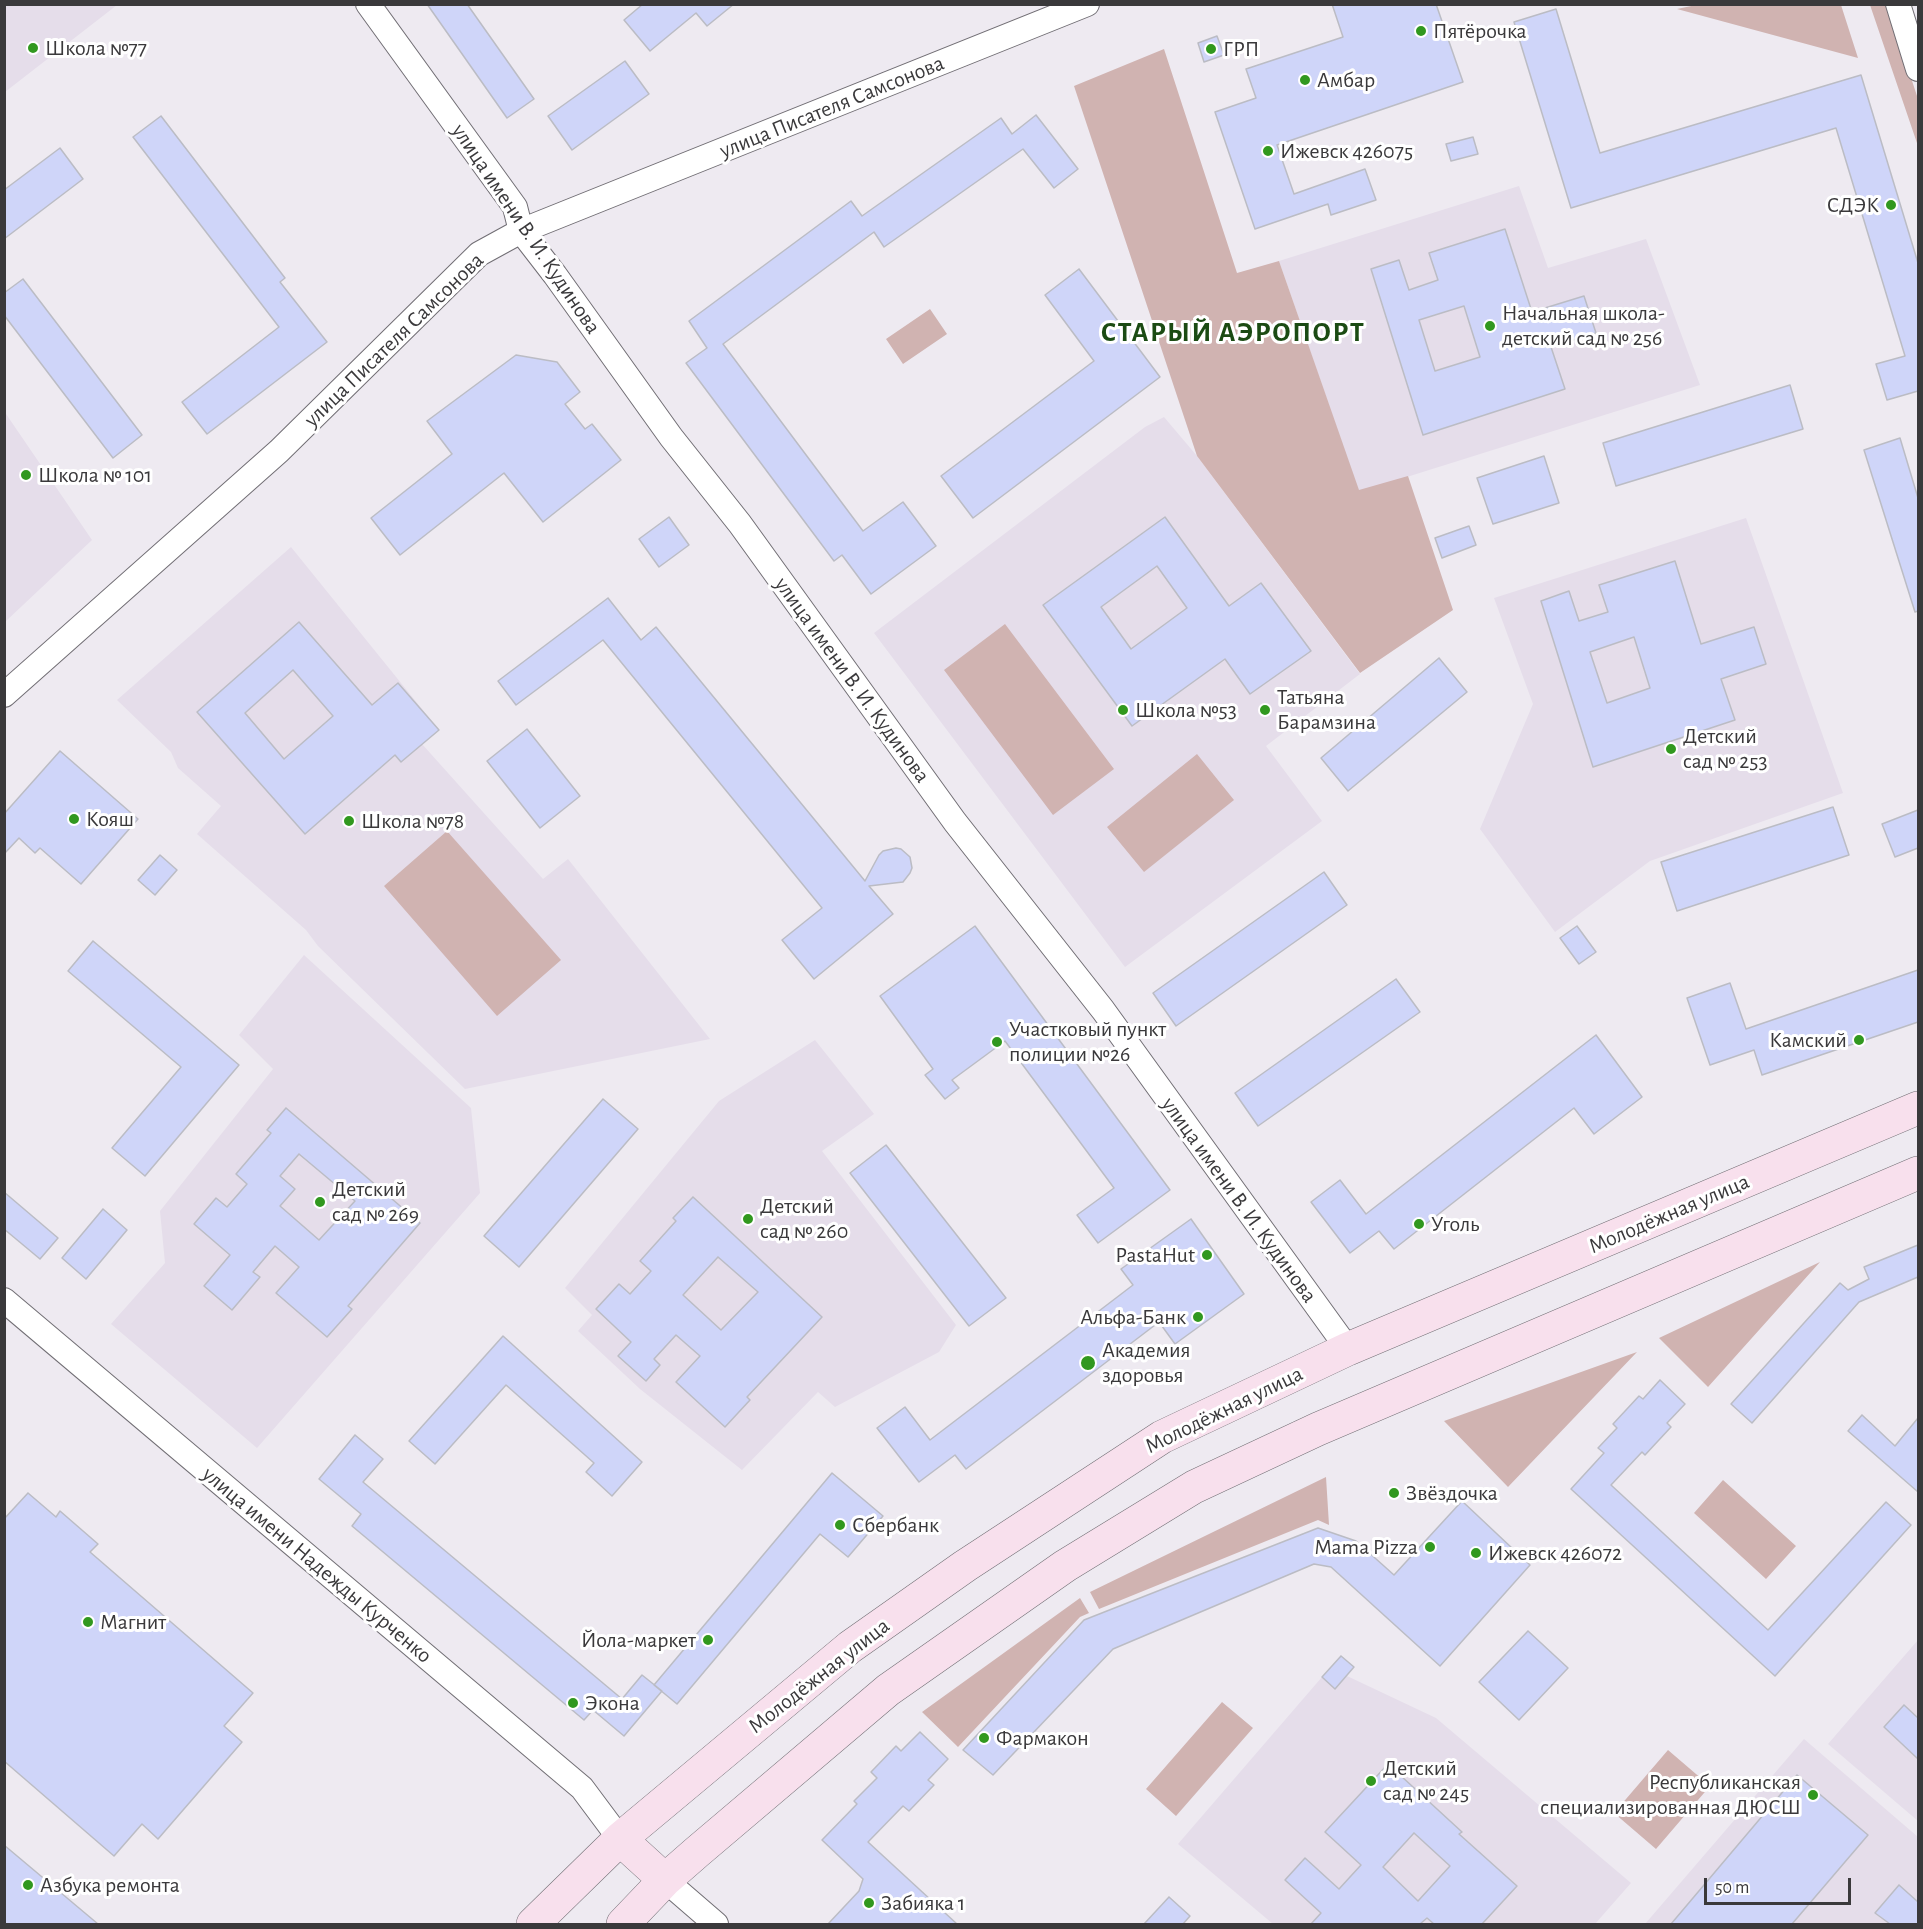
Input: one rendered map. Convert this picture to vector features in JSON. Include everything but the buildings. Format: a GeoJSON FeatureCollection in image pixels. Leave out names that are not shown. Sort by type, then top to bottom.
{"type":"FeatureCollection","features":[{"type":"Feature","properties":{"kind":"main road","name":"Молодёжная улица"},"geometry":{"type":"LineString","coordinates":[[533,1924],[620,1839],[850,1647],[965,1566],[1162,1437],[1348,1350],[1918,1108]]}},
{"type":"Feature","properties":{"kind":"main road"},"geometry":{"type":"LineString","coordinates":[[623,1924],[665,1880],[888,1690],[1065,1566],[1194,1487],[1318,1429],[1918,1173]]}},
{"type":"Feature","properties":{"kind":"main road"},"geometry":{"type":"LineString","coordinates":[[620,1839],[665,1880]]}},
{"type":"Feature","properties":{"kind":"street","name":"улица имени В. И. Кудинова"},"geometry":{"type":"LineString","coordinates":[[368,4],[515,207],[521,231],[562,284],[671,437],[740,524],[950,815],[1103,1010],[1348,1350]]}},
{"type":"Feature","properties":{"kind":"street","name":"улица Писателя Самсонова"},"geometry":{"type":"LineString","coordinates":[[4,696],[279,451],[479,254],[521,231],[1088,4]]}},
{"type":"Feature","properties":{"kind":"street"},"geometry":{"type":"LineString","coordinates":[[1898,4],[1918,69]]}},
{"type":"Feature","properties":{"kind":"street","name":"улица имени Надежды Курченко"},"geometry":{"type":"LineString","coordinates":[[4,1300],[582,1788],[620,1839]]}},
{"type":"Feature","properties":{"kind":"street"},"geometry":{"type":"LineString","coordinates":[[665,1880],[716,1924]]}},
{"type":"Feature","properties":{"kind":"shaded area","name":"Школа №77"},"geometry":{"type":"Polygon","coordinates":[[[5,4],[117,4],[117,5],[5,92],[5,4]]]}},
{"type":"Feature","properties":{"kind":"shaded area"},"geometry":{"type":"Polygon","coordinates":[[[1696,5],[1841,5],[1858,58],[1677,9],[1696,5]]]}},
{"type":"Feature","properties":{"kind":"shaded area"},"geometry":{"type":"Polygon","coordinates":[[[1870,5],[1887,5],[1918,99],[1918,146],[1870,5]]]}},
{"type":"Feature","properties":{"kind":"shaded area"},"geometry":{"type":"Polygon","coordinates":[[[1164,49],[1237,273],[1279,261],[1359,490],[1408,476],[1453,610],[1360,673],[1197,456],[1074,86],[1164,49]]]}},
{"type":"Feature","properties":{"kind":"shaded area","name":"Начальная школа- детский сад № 256"},"geometry":{"type":"Polygon","coordinates":[[[1519,186],[1548,268],[1646,239],[1700,385],[1359,492],[1279,261],[1519,186]]]}},
{"type":"Feature","properties":{"kind":"shaded area"},"geometry":{"type":"Polygon","coordinates":[[[930,309],[947,334],[903,364],[886,339],[930,309]]]}},
{"type":"Feature","properties":{"kind":"shaded area","name":"Школа № 101"},"geometry":{"type":"Polygon","coordinates":[[[4,411],[92,540],[5,622],[4,622],[4,411]]]}},
{"type":"Feature","properties":{"kind":"shaded area","name":"Школа №53"},"geometry":{"type":"Polygon","coordinates":[[[1164,417],[1197,456],[1360,674],[1266,746],[1322,821],[1125,967],[874,633],[1145,427],[1164,417]]]}},
{"type":"Feature","properties":{"kind":"shaded area","name":"Детский сад № 253"},"geometry":{"type":"Polygon","coordinates":[[[1746,518],[1843,793],[1650,861],[1555,932],[1480,829],[1533,704],[1494,598],[1746,518]]]}},
{"type":"Feature","properties":{"kind":"shaded area","name":"Школа №78"},"geometry":{"type":"Polygon","coordinates":[[[291,547],[439,730],[422,744],[543,879],[568,859],[710,1039],[465,1089],[318,946],[306,930],[197,834],[221,806],[178,768],[171,752],[117,700],[291,547]]]}},
{"type":"Feature","properties":{"kind":"shaded area"},"geometry":{"type":"Polygon","coordinates":[[[1005,624],[1114,769],[1053,815],[944,670],[1005,624]]]}},
{"type":"Feature","properties":{"kind":"shaded area"},"geometry":{"type":"Polygon","coordinates":[[[1197,754],[1234,800],[1144,872],[1107,827],[1197,754]]]}},
{"type":"Feature","properties":{"kind":"shaded area"},"geometry":{"type":"Polygon","coordinates":[[[447,831],[561,960],[497,1016],[384,886],[447,831]]]}},
{"type":"Feature","properties":{"kind":"shaded area","name":"Детский сад № 269"},"geometry":{"type":"Polygon","coordinates":[[[304,955],[471,1108],[480,1193],[257,1448],[111,1324],[165,1263],[160,1211],[273,1069],[239,1035],[304,955]]]}},
{"type":"Feature","properties":{"kind":"shaded area","name":"Детский сад № 260"},"geometry":{"type":"Polygon","coordinates":[[[815,1040],[874,1114],[822,1151],[956,1325],[939,1352],[835,1407],[818,1392],[742,1470],[640,1389],[578,1331],[592,1315],[565,1288],[719,1101],[815,1040]]]}},
{"type":"Feature","properties":{"kind":"shaded area"},"geometry":{"type":"Polygon","coordinates":[[[1820,1262],[1708,1387],[1659,1338],[1820,1262]]]}},
{"type":"Feature","properties":{"kind":"shaded area"},"geometry":{"type":"Polygon","coordinates":[[[1637,1352],[1508,1487],[1444,1421],[1637,1352]]]}},
{"type":"Feature","properties":{"kind":"shaded area"},"geometry":{"type":"Polygon","coordinates":[[[1326,1477],[1329,1525],[1318,1520],[1099,1609],[1090,1592],[1326,1477]]]}},
{"type":"Feature","properties":{"kind":"shaded area"},"geometry":{"type":"Polygon","coordinates":[[[1723,1480],[1796,1546],[1766,1579],[1694,1513],[1723,1480]]]}},
{"type":"Feature","properties":{"kind":"shaded area"},"geometry":{"type":"Polygon","coordinates":[[[1080,1598],[1089,1613],[1080,1617],[958,1747],[922,1712],[1080,1598]]]}},
{"type":"Feature","properties":{"kind":"shaded area"},"geometry":{"type":"Polygon","coordinates":[[[1918,1640],[1918,1821],[1828,1744],[1918,1640]]]}},
{"type":"Feature","properties":{"kind":"shaded area","name":"Детский сад № 245"},"geometry":{"type":"Polygon","coordinates":[[[1347,1676],[1436,1718],[1631,1883],[1595,1924],[1273,1924],[1178,1844],[1322,1677],[1335,1688],[1347,1676]]]}},
{"type":"Feature","properties":{"kind":"shaded area"},"geometry":{"type":"Polygon","coordinates":[[[1222,1702],[1253,1728],[1176,1816],[1146,1789],[1222,1702]]]}},
{"type":"Feature","properties":{"kind":"shaded area","name":"Республиканская специализированная ДЮСШ"},"geometry":{"type":"Polygon","coordinates":[[[1804,1739],[1918,1837],[1918,1924],[1645,1924],[1804,1739]]]}},
{"type":"Feature","properties":{"kind":"shaded area"},"geometry":{"type":"Polygon","coordinates":[[[1668,1750],[1710,1786],[1656,1849],[1614,1813],[1668,1750]]]}},
{"type":"Feature","properties":{"kind":"place","name":"Пятёрочка"},"geometry":{"type":"Point","coordinates":[1421,31]}},
{"type":"Feature","properties":{"kind":"place","name":"Школа №77"},"geometry":{"type":"Point","coordinates":[33,48]}},
{"type":"Feature","properties":{"kind":"place","name":"ГРП"},"geometry":{"type":"Point","coordinates":[1211,49]}},
{"type":"Feature","properties":{"kind":"place","name":"Амбар"},"geometry":{"type":"Point","coordinates":[1305,80]}},
{"type":"Feature","properties":{"kind":"place","name":"Ижевск 426075"},"geometry":{"type":"Point","coordinates":[1268,151]}},
{"type":"Feature","properties":{"kind":"place","name":"СДЭК"},"geometry":{"type":"Point","coordinates":[1891,205]}},
{"type":"Feature","properties":{"kind":"place","name":"Начальная школа- детский сад № 256"},"geometry":{"type":"Point","coordinates":[1490,326]}},
{"type":"Feature","properties":{"kind":"place","name":"Школа № 101"},"geometry":{"type":"Point","coordinates":[26,475]}},
{"type":"Feature","properties":{"kind":"place","name":"Школа №53"},"geometry":{"type":"Point","coordinates":[1123,710]}},
{"type":"Feature","properties":{"kind":"place","name":"Татьяна Барамзина"},"geometry":{"type":"Point","coordinates":[1265,710]}},
{"type":"Feature","properties":{"kind":"place","name":"Детский сад № 253"},"geometry":{"type":"Point","coordinates":[1671,749]}},
{"type":"Feature","properties":{"kind":"place","name":"Кояш"},"geometry":{"type":"Point","coordinates":[74,819]}},
{"type":"Feature","properties":{"kind":"place","name":"Школа №78"},"geometry":{"type":"Point","coordinates":[349,821]}},
{"type":"Feature","properties":{"kind":"place","name":"Камский"},"geometry":{"type":"Point","coordinates":[1859,1040]}},
{"type":"Feature","properties":{"kind":"place","name":"Участковый пункт полиции №26"},"geometry":{"type":"Point","coordinates":[997,1042]}},
{"type":"Feature","properties":{"kind":"place","name":"Детский сад № 269"},"geometry":{"type":"Point","coordinates":[320,1202]}},
{"type":"Feature","properties":{"kind":"place","name":"Детский сад № 260"},"geometry":{"type":"Point","coordinates":[748,1219]}},
{"type":"Feature","properties":{"kind":"place","name":"Уголь"},"geometry":{"type":"Point","coordinates":[1419,1224]}},
{"type":"Feature","properties":{"kind":"place","name":"PastaHut"},"geometry":{"type":"Point","coordinates":[1207,1255]}},
{"type":"Feature","properties":{"kind":"place","name":"Альфа-Банк"},"geometry":{"type":"Point","coordinates":[1198,1317]}},
{"type":"Feature","properties":{"kind":"place","name":"Академия здоровья"},"geometry":{"type":"Point","coordinates":[1088,1363]}},
{"type":"Feature","properties":{"kind":"place","name":"Звёздочка"},"geometry":{"type":"Point","coordinates":[1394,1493]}},
{"type":"Feature","properties":{"kind":"place","name":"Сбербанк"},"geometry":{"type":"Point","coordinates":[840,1525]}},
{"type":"Feature","properties":{"kind":"place","name":"Mama Pizza"},"geometry":{"type":"Point","coordinates":[1430,1547]}},
{"type":"Feature","properties":{"kind":"place","name":"Ижевск 426072"},"geometry":{"type":"Point","coordinates":[1476,1553]}},
{"type":"Feature","properties":{"kind":"place","name":"Магнит"},"geometry":{"type":"Point","coordinates":[88,1622]}},
{"type":"Feature","properties":{"kind":"place","name":"Йола-маркет"},"geometry":{"type":"Point","coordinates":[708,1640]}},
{"type":"Feature","properties":{"kind":"place","name":"Экона"},"geometry":{"type":"Point","coordinates":[573,1703]}},
{"type":"Feature","properties":{"kind":"place","name":"Фармакон"},"geometry":{"type":"Point","coordinates":[984,1738]}},
{"type":"Feature","properties":{"kind":"place","name":"Детский сад № 245"},"geometry":{"type":"Point","coordinates":[1371,1781]}},
{"type":"Feature","properties":{"kind":"place","name":"Республиканская специализированная ДЮСШ"},"geometry":{"type":"Point","coordinates":[1813,1795]}},
{"type":"Feature","properties":{"kind":"place","name":"Азбука ремонта"},"geometry":{"type":"Point","coordinates":[28,1885]}},
{"type":"Feature","properties":{"kind":"place","name":"Забияка 1"},"geometry":{"type":"Point","coordinates":[869,1903]}},
{"type":"Feature","properties":{"kind":"district","name":"СТАРЫЙ АЭРОПОРТ"},"geometry":{"type":"Point","coordinates":[1233,333]}}]}
